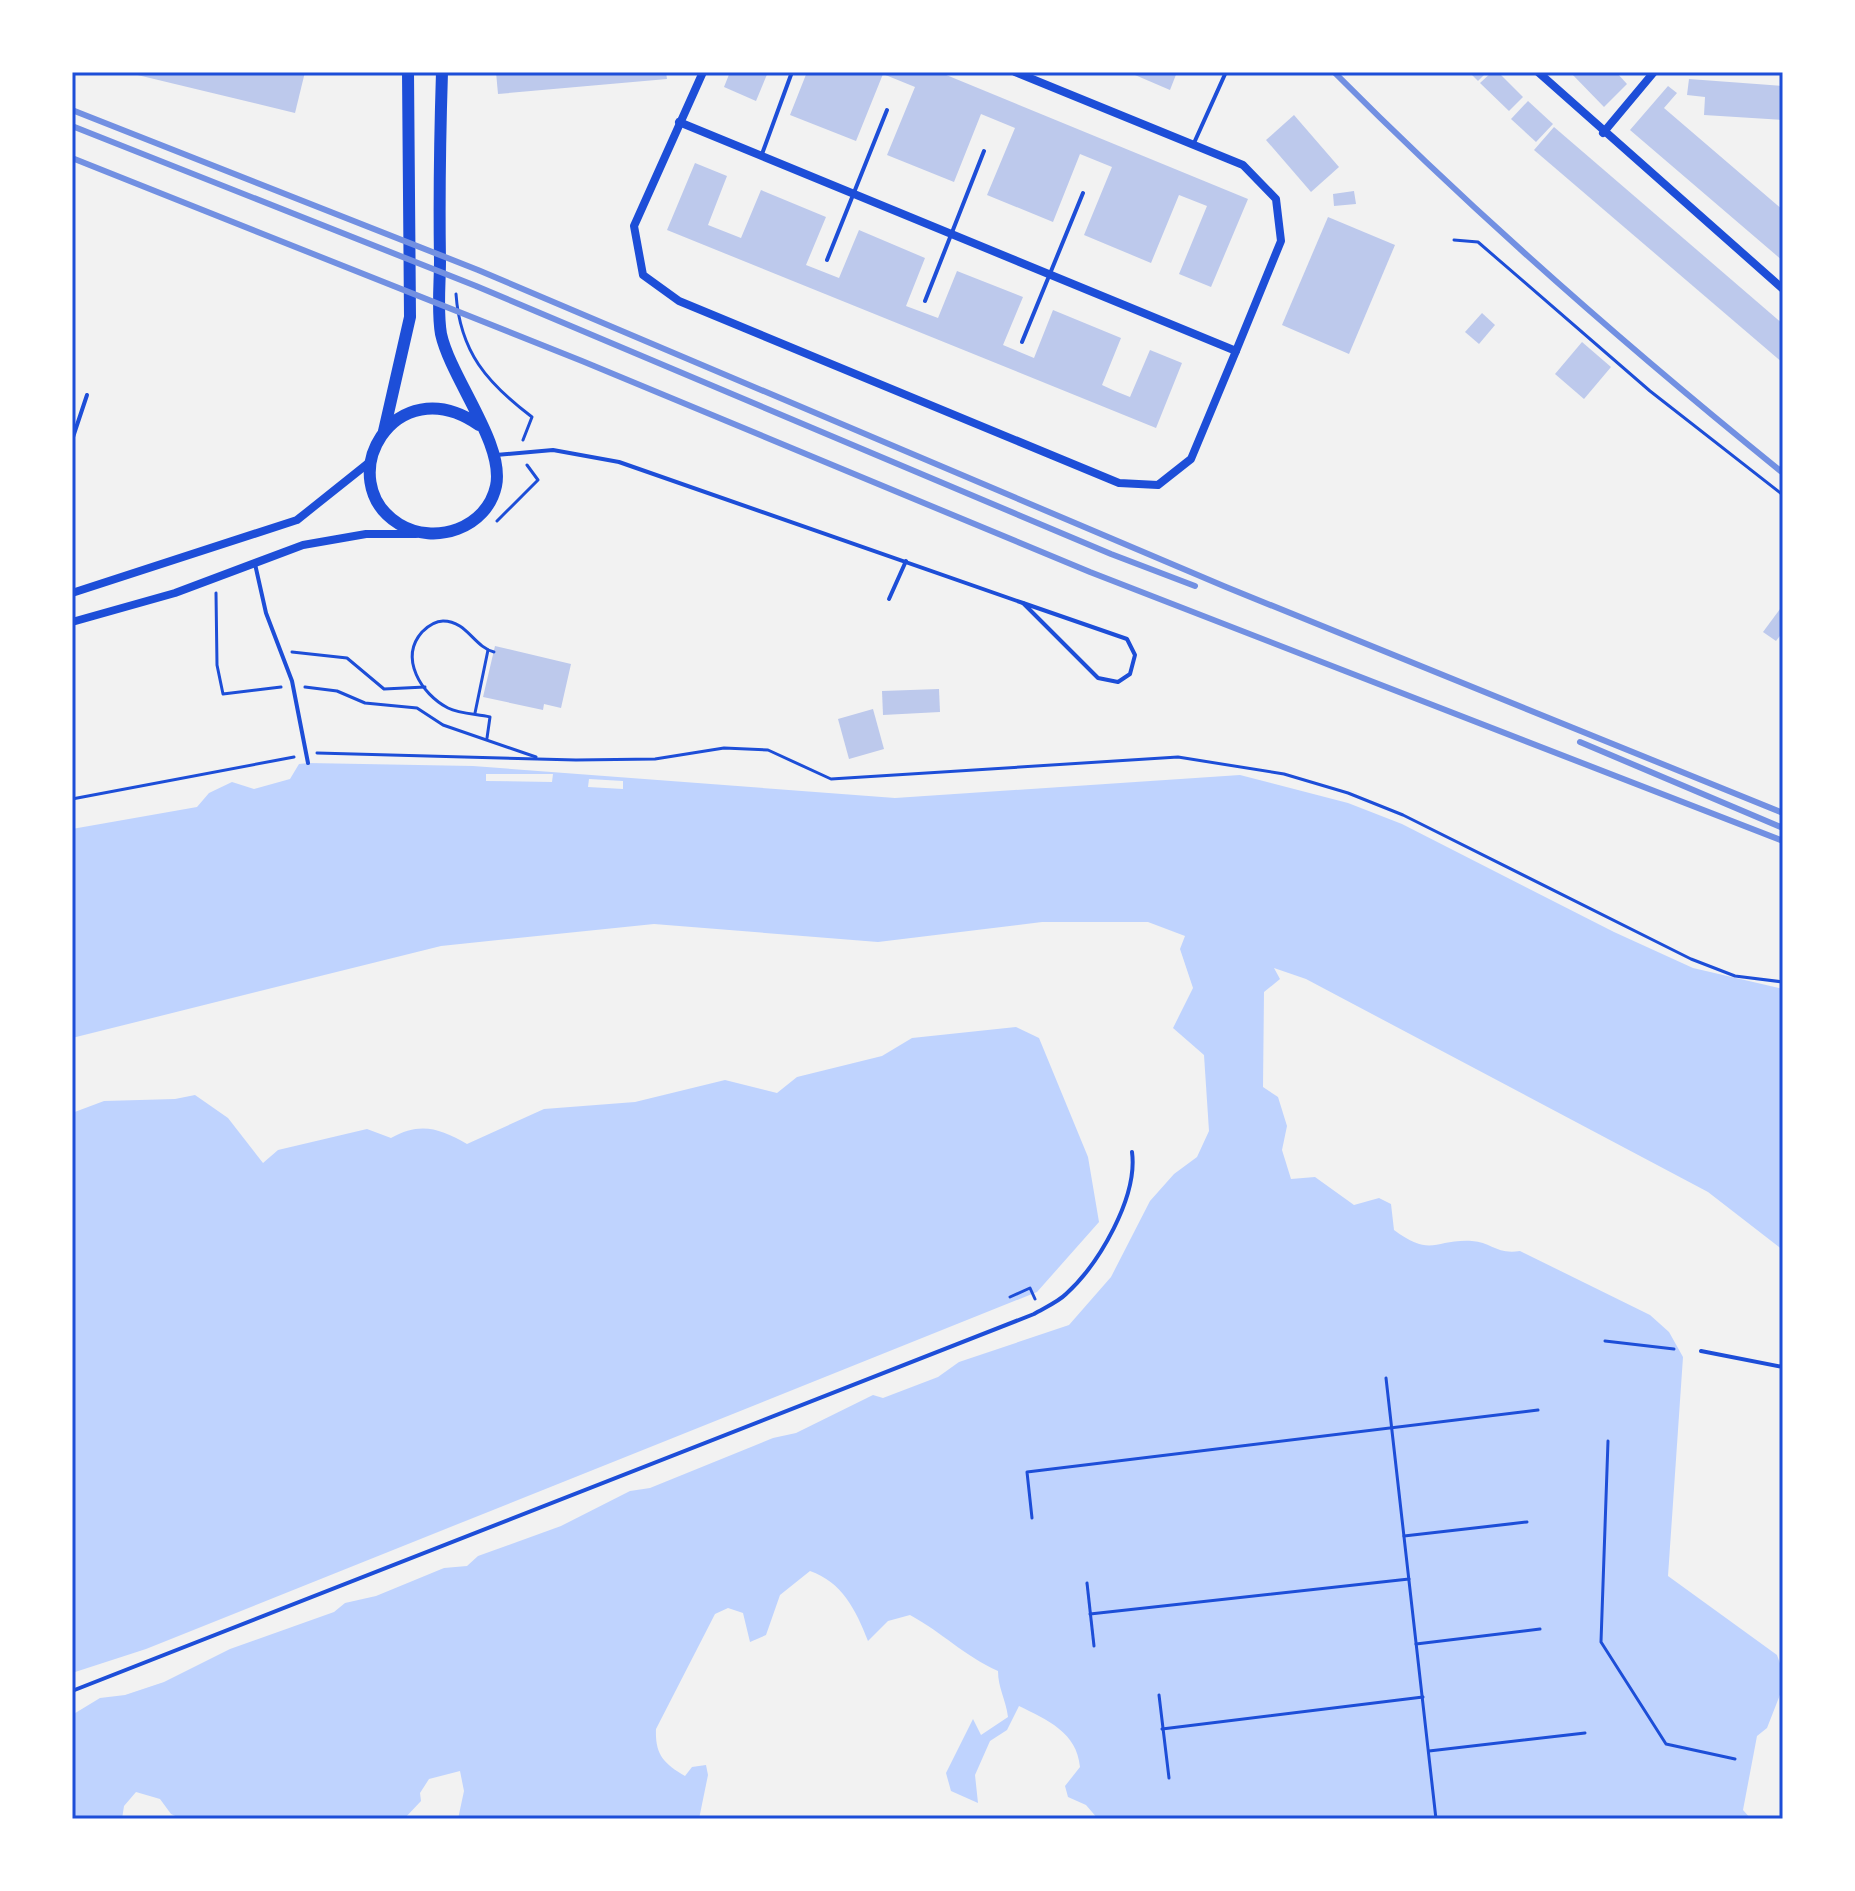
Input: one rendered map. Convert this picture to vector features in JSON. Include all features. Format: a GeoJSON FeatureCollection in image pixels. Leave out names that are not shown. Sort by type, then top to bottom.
{"type":"FeatureCollection","features":[{"type":"Feature","properties":{"kind":"main road"},"geometry":{"type":"LineString","coordinates":[[408,72],[410,317],[384,431],[371,461],[371,482],[384,509],[402,526],[425,534],[450,533],[466,526],[485,510],[496,488],[496,455],[479,425],[441,333],[442,72]]}},
{"type":"Feature","properties":{"kind":"main road"},"geometry":{"type":"LineString","coordinates":[[384,431],[396,419],[417,409],[437,407],[464,414],[479,425]]}},
{"type":"Feature","properties":{"kind":"street"},"geometry":{"type":"LineString","coordinates":[[703,72],[634,226],[643,275],[679,301],[1119,483],[1158,485],[1191,459],[1236,351],[1281,241],[1276,199],[1243,165],[1015,72]]}},
{"type":"Feature","properties":{"kind":"street"},"geometry":{"type":"LineString","coordinates":[[1538,72],[1603,133],[1783,289]]}},
{"type":"Feature","properties":{"kind":"street"},"geometry":{"type":"LineString","coordinates":[[1603,133],[1654,72]]}},
{"type":"Feature","properties":{"kind":"street"},"geometry":{"type":"LineString","coordinates":[[679,122],[1236,351]]}},
{"type":"Feature","properties":{"kind":"street"},"geometry":{"type":"LineString","coordinates":[[72,593],[297,520],[371,461]]}},
{"type":"Feature","properties":{"kind":"street"},"geometry":{"type":"LineString","coordinates":[[72,622],[175,593],[303,545],[337,537],[425,534]]}},
{"type":"Feature","properties":{"kind":"lane"},"geometry":{"type":"LineString","coordinates":[[761,156],[792,72]]}},
{"type":"Feature","properties":{"kind":"lane"},"geometry":{"type":"LineString","coordinates":[[1193,145],[1226,72]]}},
{"type":"Feature","properties":{"kind":"lane"},"geometry":{"type":"LineString","coordinates":[[827,260],[887,110]]}},
{"type":"Feature","properties":{"kind":"lane"},"geometry":{"type":"LineString","coordinates":[[925,301],[984,151]]}},
{"type":"Feature","properties":{"kind":"lane"},"geometry":{"type":"LineString","coordinates":[[1022,342],[1083,193]]}},
{"type":"Feature","properties":{"kind":"lane"},"geometry":{"type":"LineString","coordinates":[[72,440],[87,395]]}},
{"type":"Feature","properties":{"kind":"lane"},"geometry":{"type":"LineString","coordinates":[[496,455],[553,450],[619,462],[906,561],[1127,639],[1135,655],[1130,674],[1118,682],[1098,678],[1023,603]]}},
{"type":"Feature","properties":{"kind":"lane"},"geometry":{"type":"LineString","coordinates":[[889,599],[906,561]]}},
{"type":"Feature","properties":{"kind":"lane"},"geometry":{"type":"LineString","coordinates":[[255,564],[266,613],[292,681],[308,763]]}},
{"type":"Feature","properties":{"kind":"lane"},"geometry":{"type":"LineString","coordinates":[[72,1691],[1041,1310],[1066,1295],[1123,1213],[1135,1171],[1132,1152]]}},
{"type":"Feature","properties":{"kind":"lane"},"geometry":{"type":"LineString","coordinates":[[1701,1351],[1783,1367]]}},
{"type":"Feature","properties":{"kind":"path"},"geometry":{"type":"LineString","coordinates":[[1454,240],[1478,242],[1650,391],[1783,495]]}},
{"type":"Feature","properties":{"kind":"path"},"geometry":{"type":"LineString","coordinates":[[216,591],[217,665],[223,694],[277,687]]}},
{"type":"Feature","properties":{"kind":"path"},"geometry":{"type":"LineString","coordinates":[[487,738],[490,717],[449,708],[425,687],[412,666],[411,654],[415,640],[426,628],[440,621],[455,623],[469,631],[486,650],[494,652]]}},
{"type":"Feature","properties":{"kind":"path"},"geometry":{"type":"LineString","coordinates":[[280,650],[347,658],[384,689],[425,687]]}},
{"type":"Feature","properties":{"kind":"path"},"geometry":{"type":"LineString","coordinates":[[475,714],[486,650]]}},
{"type":"Feature","properties":{"kind":"path"},"geometry":{"type":"LineString","coordinates":[[313,687],[337,691],[365,703],[417,708],[443,725],[487,738],[539,759],[655,759],[724,748],[768,750],[831,779],[1178,757],[1284,774],[1348,793],[1403,815],[1691,959],[1735,976],[1783,982]]}},
{"type":"Feature","properties":{"kind":"path"},"geometry":{"type":"LineString","coordinates":[[1010,1297],[1030,1288],[1041,1310]]}},
{"type":"Feature","properties":{"kind":"path"},"geometry":{"type":"LineString","coordinates":[[1605,1341],[1674,1349]]}},
{"type":"Feature","properties":{"kind":"path"},"geometry":{"type":"LineString","coordinates":[[1386,1378],[1436,1819]]}},
{"type":"Feature","properties":{"kind":"path"},"geometry":{"type":"LineString","coordinates":[[1032,1518],[1027,1472],[1538,1410]]}},
{"type":"Feature","properties":{"kind":"path"},"geometry":{"type":"LineString","coordinates":[[1608,1441],[1601,1642],[1666,1744],[1735,1759]]}},
{"type":"Feature","properties":{"kind":"path"},"geometry":{"type":"LineString","coordinates":[[1404,1536],[1527,1522]]}},
{"type":"Feature","properties":{"kind":"path"},"geometry":{"type":"LineString","coordinates":[[1090,1614],[1409,1579]]}},
{"type":"Feature","properties":{"kind":"path"},"geometry":{"type":"LineString","coordinates":[[1087,1583],[1094,1646]]}},
{"type":"Feature","properties":{"kind":"path"},"geometry":{"type":"LineString","coordinates":[[1416,1644],[1540,1629]]}},
{"type":"Feature","properties":{"kind":"path"},"geometry":{"type":"LineString","coordinates":[[1159,1695],[1169,1778]]}},
{"type":"Feature","properties":{"kind":"path"},"geometry":{"type":"LineString","coordinates":[[1162,1729],[1423,1697]]}},
{"type":"Feature","properties":{"kind":"path"},"geometry":{"type":"LineString","coordinates":[[1429,1751],[1585,1733]]}},
{"type":"Feature","properties":{"kind":"water"},"geometry":{"type":"Polygon","coordinates":[[[299,764],[473,766],[895,798],[1240,775],[1348,803],[1402,824],[1614,932],[1693,968],[1783,989],[1783,1250],[1708,1192],[1306,979],[1274,968],[1280,979],[1264,992],[1263,1087],[1278,1097],[1287,1126],[1282,1150],[1291,1179],[1315,1177],[1354,1205],[1379,1198],[1391,1204],[1394,1230],[1417,1243],[1433,1245],[1472,1241],[1500,1250],[1520,1251],[1650,1315],[1669,1332],[1683,1357],[1668,1576],[1777,1655],[1783,1672],[1783,1687],[1767,1728],[1757,1736],[1743,1810],[1751,1819],[1098,1819],[1086,1805],[1068,1797],[1065,1786],[1080,1767],[1078,1755],[1067,1736],[1019,1706],[1007,1730],[990,1741],[975,1775],[978,1803],[951,1791],[946,1773],[973,1719],[981,1735],[1008,1717],[998,1671],[910,1615],[888,1621],[868,1641],[846,1598],[831,1582],[810,1571],[780,1595],[766,1635],[750,1642],[743,1613],[728,1608],[715,1614],[656,1729],[662,1757],[677,1771],[685,1776],[692,1767],[706,1765],[708,1775],[699,1819],[458,1819],[464,1791],[460,1771],[429,1779],[420,1793],[421,1801],[404,1819],[182,1819],[171,1814],[160,1799],[136,1792],[124,1806],[122,1819],[72,1819],[72,1715],[100,1698],[125,1695],[164,1682],[230,1649],[334,1612],[345,1603],[376,1596],[444,1568],[467,1566],[478,1556],[561,1526],[630,1491],[650,1488],[773,1438],[796,1433],[873,1395],[883,1398],[938,1377],[959,1362],[1069,1325],[1111,1277],[1150,1201],[1174,1174],[1197,1157],[1209,1131],[1204,1055],[1173,1028],[1193,988],[1180,949],[1185,936],[1148,922],[1042,922],[878,942],[654,924],[441,946],[72,1038],[72,829],[197,807],[209,793],[232,782],[254,789],[290,779],[299,764]]]}},
{"type":"Feature","properties":{"kind":"water"},"geometry":{"type":"Polygon","coordinates":[[[1016,1027],[1039,1038],[1088,1157],[1099,1222],[1037,1292],[146,1649],[72,1673],[72,1113],[104,1101],[175,1099],[195,1095],[228,1118],[263,1163],[278,1150],[367,1129],[391,1138],[411,1130],[429,1129],[467,1144],[544,1109],[635,1102],[725,1080],[777,1093],[797,1077],[882,1056],[912,1038],[1016,1027]]]}},
{"type":"Feature","properties":{"kind":"pier"},"geometry":{"type":"Polygon","coordinates":[[[486,774],[553,774],[552,782],[486,781],[486,774]]]}},
{"type":"Feature","properties":{"kind":"pier"},"geometry":{"type":"Polygon","coordinates":[[[589,779],[623,781],[623,789],[588,787],[589,779]]]}},
{"type":"Feature","properties":{"kind":"building"},"geometry":{"type":"Polygon","coordinates":[[[125,72],[305,72],[295,113],[125,72]]]}},
{"type":"Feature","properties":{"kind":"building"},"geometry":{"type":"Polygon","coordinates":[[[496,72],[666,72],[667,79],[498,94],[496,72]]]}},
{"type":"Feature","properties":{"kind":"building"},"geometry":{"type":"Polygon","coordinates":[[[730,72],[768,72],[756,101],[724,87],[730,72]]]}},
{"type":"Feature","properties":{"kind":"building"},"geometry":{"type":"Polygon","coordinates":[[[807,72],[939,72],[1248,199],[1211,287],[1179,274],[1207,206],[1179,195],[1151,263],[1084,235],[1112,167],[1080,154],[1053,222],[987,195],[1015,128],[981,114],[954,182],[887,155],[915,87],[883,74],[856,141],[790,115],[807,72]]]}},
{"type":"Feature","properties":{"kind":"building"},"geometry":{"type":"Polygon","coordinates":[[[1128,72],[1177,72],[1170,90],[1128,72]]]}},
{"type":"Feature","properties":{"kind":"building"},"geometry":{"type":"Polygon","coordinates":[[[1469,72],[1487,72],[1478,81],[1469,72]]]}},
{"type":"Feature","properties":{"kind":"building"},"geometry":{"type":"Polygon","coordinates":[[[1492,72],[1498,72],[1523,97],[1509,111],[1480,83],[1492,72]]]}},
{"type":"Feature","properties":{"kind":"building"},"geometry":{"type":"Polygon","coordinates":[[[1570,72],[1616,72],[1627,84],[1604,107],[1570,72]]]}},
{"type":"Feature","properties":{"kind":"building"},"geometry":{"type":"Polygon","coordinates":[[[1689,79],[1783,86],[1783,120],[1704,115],[1705,97],[1687,95],[1689,79]]]}},
{"type":"Feature","properties":{"kind":"building"},"geometry":{"type":"Polygon","coordinates":[[[1668,86],[1677,93],[1664,108],[1783,210],[1783,261],[1630,130],[1668,86]]]}},
{"type":"Feature","properties":{"kind":"building"},"geometry":{"type":"Polygon","coordinates":[[[1528,101],[1553,124],[1536,142],[1511,119],[1528,101]]]}},
{"type":"Feature","properties":{"kind":"building"},"geometry":{"type":"Polygon","coordinates":[[[1294,115],[1339,167],[1311,192],[1266,140],[1294,115]]]}},
{"type":"Feature","properties":{"kind":"building"},"geometry":{"type":"Polygon","coordinates":[[[1554,127],[1783,324],[1783,363],[1534,150],[1554,127]]]}},
{"type":"Feature","properties":{"kind":"building"},"geometry":{"type":"Polygon","coordinates":[[[695,163],[727,176],[708,225],[741,238],[761,190],[826,217],[806,265],[839,278],[859,230],[925,258],[906,306],[938,318],[957,271],[1023,297],[1003,345],[1034,358],[1053,310],[1121,338],[1102,385],[1115,391],[1130,397],[1150,350],[1182,363],[1156,428],[667,230],[695,163]]]}},
{"type":"Feature","properties":{"kind":"building"},"geometry":{"type":"Polygon","coordinates":[[[1354,191],[1356,204],[1334,206],[1333,194],[1354,191]]]}},
{"type":"Feature","properties":{"kind":"building"},"geometry":{"type":"Polygon","coordinates":[[[1328,217],[1395,245],[1349,354],[1282,325],[1328,217]]]}},
{"type":"Feature","properties":{"kind":"building"},"geometry":{"type":"Polygon","coordinates":[[[1482,313],[1495,325],[1479,344],[1465,332],[1482,313]]]}},
{"type":"Feature","properties":{"kind":"building"},"geometry":{"type":"Polygon","coordinates":[[[1582,342],[1611,367],[1584,399],[1555,374],[1582,342]]]}},
{"type":"Feature","properties":{"kind":"building"},"geometry":{"type":"Polygon","coordinates":[[[1783,605],[1783,632],[1776,641],[1763,632],[1783,605]]]}},
{"type":"Feature","properties":{"kind":"building"},"geometry":{"type":"Polygon","coordinates":[[[495,646],[571,664],[561,708],[544,704],[543,710],[483,697],[495,646]]]}},
{"type":"Feature","properties":{"kind":"building"},"geometry":{"type":"Polygon","coordinates":[[[939,689],[940,712],[883,715],[882,691],[939,689]]]}},
{"type":"Feature","properties":{"kind":"building"},"geometry":{"type":"Polygon","coordinates":[[[873,709],[884,749],[849,759],[838,719],[873,709]]]}},
{"type":"Feature","properties":{"kind":"railway"},"geometry":{"type":"LineString","coordinates":[[1334,72],[1442,177],[1553,278],[1783,473]]}},
{"type":"Feature","properties":{"kind":"railway"},"geometry":{"type":"LineString","coordinates":[[72,110],[478,270],[1226,587],[1783,813]]}},
{"type":"Feature","properties":{"kind":"railway"},"geometry":{"type":"LineString","coordinates":[[72,126],[476,286],[1111,554],[1195,586]]}},
{"type":"Feature","properties":{"kind":"railway"},"geometry":{"type":"LineString","coordinates":[[72,158],[582,361],[1090,572],[1783,841]]}},
{"type":"Feature","properties":{"kind":"railway"},"geometry":{"type":"LineString","coordinates":[[1580,742],[1783,828]]}}]}
